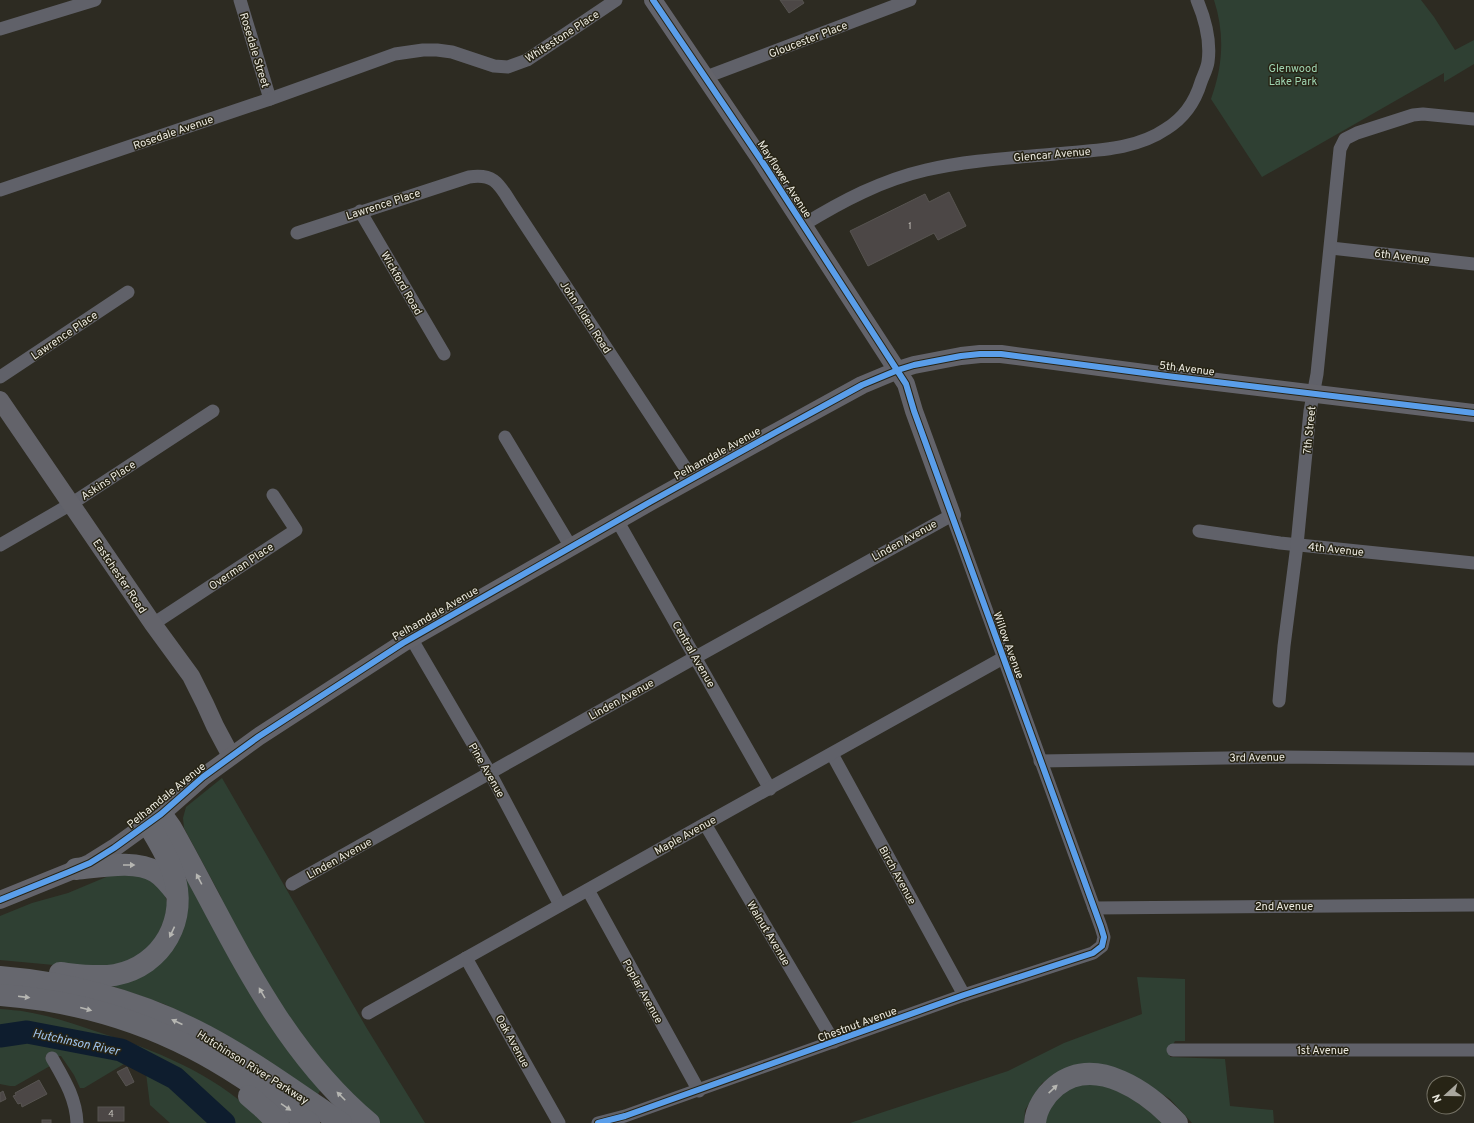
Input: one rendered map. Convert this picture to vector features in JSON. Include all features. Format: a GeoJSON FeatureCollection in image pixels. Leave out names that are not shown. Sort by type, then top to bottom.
{"type":"FeatureCollection","features":[{"type":"Feature","properties":{"kind":"highway"},"geometry":{"type":"LineString","coordinates":[[0,971],[16,969],[97,976],[114,975],[130,970],[151,959],[169,938],[177,916],[177,894],[173,872],[162,848],[154,819]]}},
{"type":"Feature","properties":{"kind":"highway"},"geometry":{"type":"LineString","coordinates":[[154,819],[171,828],[248,969],[281,1024],[312,1066],[348,1104],[369,1123]]}},
{"type":"Feature","properties":{"kind":"highway"},"geometry":{"type":"LineString","coordinates":[[76,869],[123,865],[144,867],[160,874],[177,894]]}},
{"type":"Feature","properties":{"kind":"highway","name":"Hutchinson River Parkway"},"geometry":{"type":"LineString","coordinates":[[0,977],[44,982],[107,996],[181,1023],[216,1042],[341,1123]]}},
{"type":"Feature","properties":{"kind":"highway","name":"Hutchinson River Parkway"},"geometry":{"type":"LineString","coordinates":[[0,994],[60,1002],[108,1014],[138,1025],[202,1053],[234,1072],[309,1123]]}},
{"type":"Feature","properties":{"kind":"highway"},"geometry":{"type":"LineString","coordinates":[[138,1025],[179,1054],[198,1063],[236,1086],[264,1109],[278,1123]]}},
{"type":"Feature","properties":{"kind":"highway"},"geometry":{"type":"LineString","coordinates":[[1035,1123],[1037,1114],[1047,1094],[1070,1078],[1090,1074],[1099,1074],[1120,1080],[1138,1090],[1163,1108],[1177,1123]]}},
{"type":"Feature","properties":{"kind":"street"},"geometry":{"type":"LineString","coordinates":[[0,29],[95,0]]}},
{"type":"Feature","properties":{"kind":"street","name":"Rosedale Street"},"geometry":{"type":"LineString","coordinates":[[240,0],[270,99]]}},
{"type":"Feature","properties":{"kind":"street","name":"Whitestone Place"},"geometry":{"type":"LineString","coordinates":[[345,72],[395,54],[423,50],[452,52],[494,66],[508,67],[527,60],[616,0]]}},
{"type":"Feature","properties":{"kind":"street","name":"Mayflower Avenue"},"geometry":{"type":"LineString","coordinates":[[653,0],[706,77],[898,370]]}},
{"type":"Feature","properties":{"kind":"street","name":"Gloucester Place"},"geometry":{"type":"LineString","coordinates":[[706,77],[910,0]]}},
{"type":"Feature","properties":{"kind":"street","name":"Glencar Avenue"},"geometry":{"type":"LineString","coordinates":[[803,225],[858,194],[894,178],[926,170],[975,161],[1104,149],[1135,144],[1165,130],[1184,114],[1193,102],[1208,62],[1206,28],[1198,0]]}},
{"type":"Feature","properties":{"kind":"street","name":"Rosedale Avenue"},"geometry":{"type":"LineString","coordinates":[[0,190],[270,99],[345,72]]}},
{"type":"Feature","properties":{"kind":"street","name":"7th Street"},"geometry":{"type":"LineString","coordinates":[[1279,701],[1284,646],[1298,545],[1310,411],[1317,374],[1331,248],[1340,149],[1345,139],[1357,133],[1413,114],[1474,119]]}},
{"type":"Feature","properties":{"kind":"street","name":"John Alden Road"},"geometry":{"type":"LineString","coordinates":[[469,177],[479,175],[493,178],[501,187],[692,478]]}},
{"type":"Feature","properties":{"kind":"street","name":"Lawrence Place"},"geometry":{"type":"LineString","coordinates":[[297,233],[469,177]]}},
{"type":"Feature","properties":{"kind":"street","name":"Wickford Road"},"geometry":{"type":"LineString","coordinates":[[360,212],[444,354]]}},
{"type":"Feature","properties":{"kind":"street","name":"6th Avenue"},"geometry":{"type":"LineString","coordinates":[[1331,248],[1474,264]]}},
{"type":"Feature","properties":{"kind":"street","name":"Lawrence Place"},"geometry":{"type":"LineString","coordinates":[[0,377],[128,292]]}},
{"type":"Feature","properties":{"kind":"street","name":"5th Avenue"},"geometry":{"type":"LineString","coordinates":[[898,370],[914,365],[961,356],[1001,354],[1474,413]]}},
{"type":"Feature","properties":{"kind":"street","name":"Pelhamdale Avenue"},"geometry":{"type":"LineString","coordinates":[[0,900],[90,863],[114,848],[154,819],[203,777],[231,756],[411,638],[692,478],[862,385],[898,370]]}},
{"type":"Feature","properties":{"kind":"street","name":"Willow Avenue"},"geometry":{"type":"LineString","coordinates":[[898,370],[906,384],[914,411],[1101,927]]}},
{"type":"Feature","properties":{"kind":"street","name":"Eastchester Road"},"geometry":{"type":"LineString","coordinates":[[0,400],[153,624],[191,676],[231,756]]}},
{"type":"Feature","properties":{"kind":"street","name":"Askins Place"},"geometry":{"type":"LineString","coordinates":[[0,545],[71,504],[213,411]]}},
{"type":"Feature","properties":{"kind":"street"},"geometry":{"type":"LineString","coordinates":[[505,438],[571,547]]}},
{"type":"Feature","properties":{"kind":"street","name":"Overman Place"},"geometry":{"type":"LineString","coordinates":[[153,624],[296,530],[273,495]]}},
{"type":"Feature","properties":{"kind":"street","name":"Linden Avenue"},"geometry":{"type":"LineString","coordinates":[[292,884],[952,515]]}},
{"type":"Feature","properties":{"kind":"street","name":"Central Avenue"},"geometry":{"type":"LineString","coordinates":[[617,520],[770,789]]}},
{"type":"Feature","properties":{"kind":"street","name":"4th Avenue"},"geometry":{"type":"LineString","coordinates":[[1199,531],[1298,545],[1474,563]]}},
{"type":"Feature","properties":{"kind":"street","name":"Pine Avenue"},"geometry":{"type":"LineString","coordinates":[[411,638],[490,773],[560,905]]}},
{"type":"Feature","properties":{"kind":"street","name":"Maple Avenue"},"geometry":{"type":"LineString","coordinates":[[368,1013],[1003,658]]}},
{"type":"Feature","properties":{"kind":"street","name":"Birch Avenue"},"geometry":{"type":"LineString","coordinates":[[832,754],[964,995]]}},
{"type":"Feature","properties":{"kind":"street","name":"3rd Avenue"},"geometry":{"type":"LineString","coordinates":[[1040,761],[1281,757],[1474,759]]}},
{"type":"Feature","properties":{"kind":"street","name":"Walnut Avenue"},"geometry":{"type":"LineString","coordinates":[[705,824],[834,1042]]}},
{"type":"Feature","properties":{"kind":"street","name":"Poplar Avenue"},"geometry":{"type":"LineString","coordinates":[[588,890],[699,1091]]}},
{"type":"Feature","properties":{"kind":"street","name":"2nd Avenue"},"geometry":{"type":"LineString","coordinates":[[1094,908],[1474,905]]}},
{"type":"Feature","properties":{"kind":"street","name":"Chestnut Avenue"},"geometry":{"type":"LineString","coordinates":[[598,1123],[625,1116],[699,1091],[964,995],[1093,953],[1102,946],[1104,937],[1101,927]]}},
{"type":"Feature","properties":{"kind":"street","name":"Oak Avenue"},"geometry":{"type":"LineString","coordinates":[[466,958],[559,1123]]}},
{"type":"Feature","properties":{"kind":"street","name":"1st Avenue"},"geometry":{"type":"LineString","coordinates":[[1173,1050],[1474,1050]]}},
{"type":"Feature","properties":{"kind":"street"},"geometry":{"type":"LineString","coordinates":[[52,1058],[74,1099],[77,1123]]}},
{"type":"Feature","properties":{"kind":"green space","name":"Glenwood Lake Park"},"geometry":{"type":"Polygon","coordinates":[[[1214,0],[1421,0],[1455,50],[1474,40],[1474,64],[1444,82],[1444,73],[1262,177],[1211,99],[1218,74],[1221,50],[1220,25],[1214,0]]]}},
{"type":"Feature","properties":{"kind":"green space"},"geometry":{"type":"Polygon","coordinates":[[[222,778],[366,1027],[425,1123],[377,1123],[321,1067],[233,930],[220,895],[184,828],[183,818],[186,807],[222,778]]]}},
{"type":"Feature","properties":{"kind":"green space"},"geometry":{"type":"Polygon","coordinates":[[[128,873],[145,877],[164,892],[167,902],[167,914],[155,940],[140,954],[119,965],[97,969],[0,960],[0,916],[32,903],[68,893],[111,875],[128,873]]]}},
{"type":"Feature","properties":{"kind":"green space"},"geometry":{"type":"Polygon","coordinates":[[[189,879],[321,1089],[317,1096],[206,1024],[164,1004],[112,986],[151,968],[182,882],[189,879]]]}},
{"type":"Feature","properties":{"kind":"green space"},"geometry":{"type":"Polygon","coordinates":[[[1137,977],[1185,979],[1185,1041],[1175,1041],[1170,1050],[1170,1057],[1225,1059],[1230,1106],[1273,1110],[1274,1123],[1192,1123],[1170,1099],[1126,1072],[1063,1070],[1042,1083],[1025,1110],[1024,1123],[850,1123],[1008,1071],[1064,1043],[1142,1014],[1137,977]]]}},
{"type":"Feature","properties":{"kind":"green space"},"geometry":{"type":"Polygon","coordinates":[[[0,1009],[24,1011],[63,1020],[121,1039],[165,1057],[187,1067],[228,1092],[247,1106],[264,1123],[170,1123],[150,1105],[145,1065],[124,1064],[84,1088],[80,1088],[74,1075],[61,1056],[45,1056],[50,1066],[15,1086],[0,1084],[0,1009]]]}},
{"type":"Feature","properties":{"kind":"green space"},"geometry":{"type":"Polygon","coordinates":[[[1078,1082],[1117,1087],[1164,1123],[1042,1123],[1050,1103],[1078,1082]]]}},
{"type":"Feature","properties":{"kind":"building"},"geometry":{"type":"Polygon","coordinates":[[[780,0],[802,0],[804,3],[789,13],[780,0]]]}},
{"type":"Feature","properties":{"kind":"building"},"geometry":{"type":"Polygon","coordinates":[[[949,192],[966,226],[938,240],[934,233],[868,266],[850,231],[925,194],[929,202],[949,192]]]}},
{"type":"Feature","properties":{"kind":"building"},"geometry":{"type":"Polygon","coordinates":[[[127,1067],[134,1082],[126,1086],[117,1072],[127,1067]]]}},
{"type":"Feature","properties":{"kind":"building"},"geometry":{"type":"Polygon","coordinates":[[[39,1080],[47,1094],[22,1107],[21,1103],[18,1104],[13,1096],[16,1095],[15,1093],[39,1080]]]}},
{"type":"Feature","properties":{"kind":"building"},"geometry":{"type":"Polygon","coordinates":[[[3,1091],[6,1099],[0,1102],[0,1093],[3,1091]]]}},
{"type":"Feature","properties":{"kind":"building"},"geometry":{"type":"Polygon","coordinates":[[[98,1107],[124,1107],[124,1121],[98,1121],[98,1107]]]}},
{"type":"Feature","properties":{"kind":"building"},"geometry":{"type":"Polygon","coordinates":[[[42,1120],[51,1120],[51,1123],[42,1123],[42,1120]]]}},
{"type":"Feature","properties":{"kind":"waterway","name":"Hutchinson River"},"geometry":{"type":"LineString","coordinates":[[0,1036],[27,1032],[121,1050],[175,1078],[224,1123]]}},
{"type":"Feature","properties":{"kind":"cycle path"},"geometry":{"type":"LineString","coordinates":[[598,1123],[625,1116],[964,995],[1093,953],[1102,946],[1104,937],[914,411],[906,384],[761,160],[653,0]]}},
{"type":"Feature","properties":{"kind":"cycle path"},"geometry":{"type":"LineString","coordinates":[[0,900],[90,863],[114,848],[161,814],[203,777],[258,737],[403,643],[778,431],[862,385],[898,370],[914,365],[961,356],[1001,354],[1167,376],[1474,413]]}}]}
